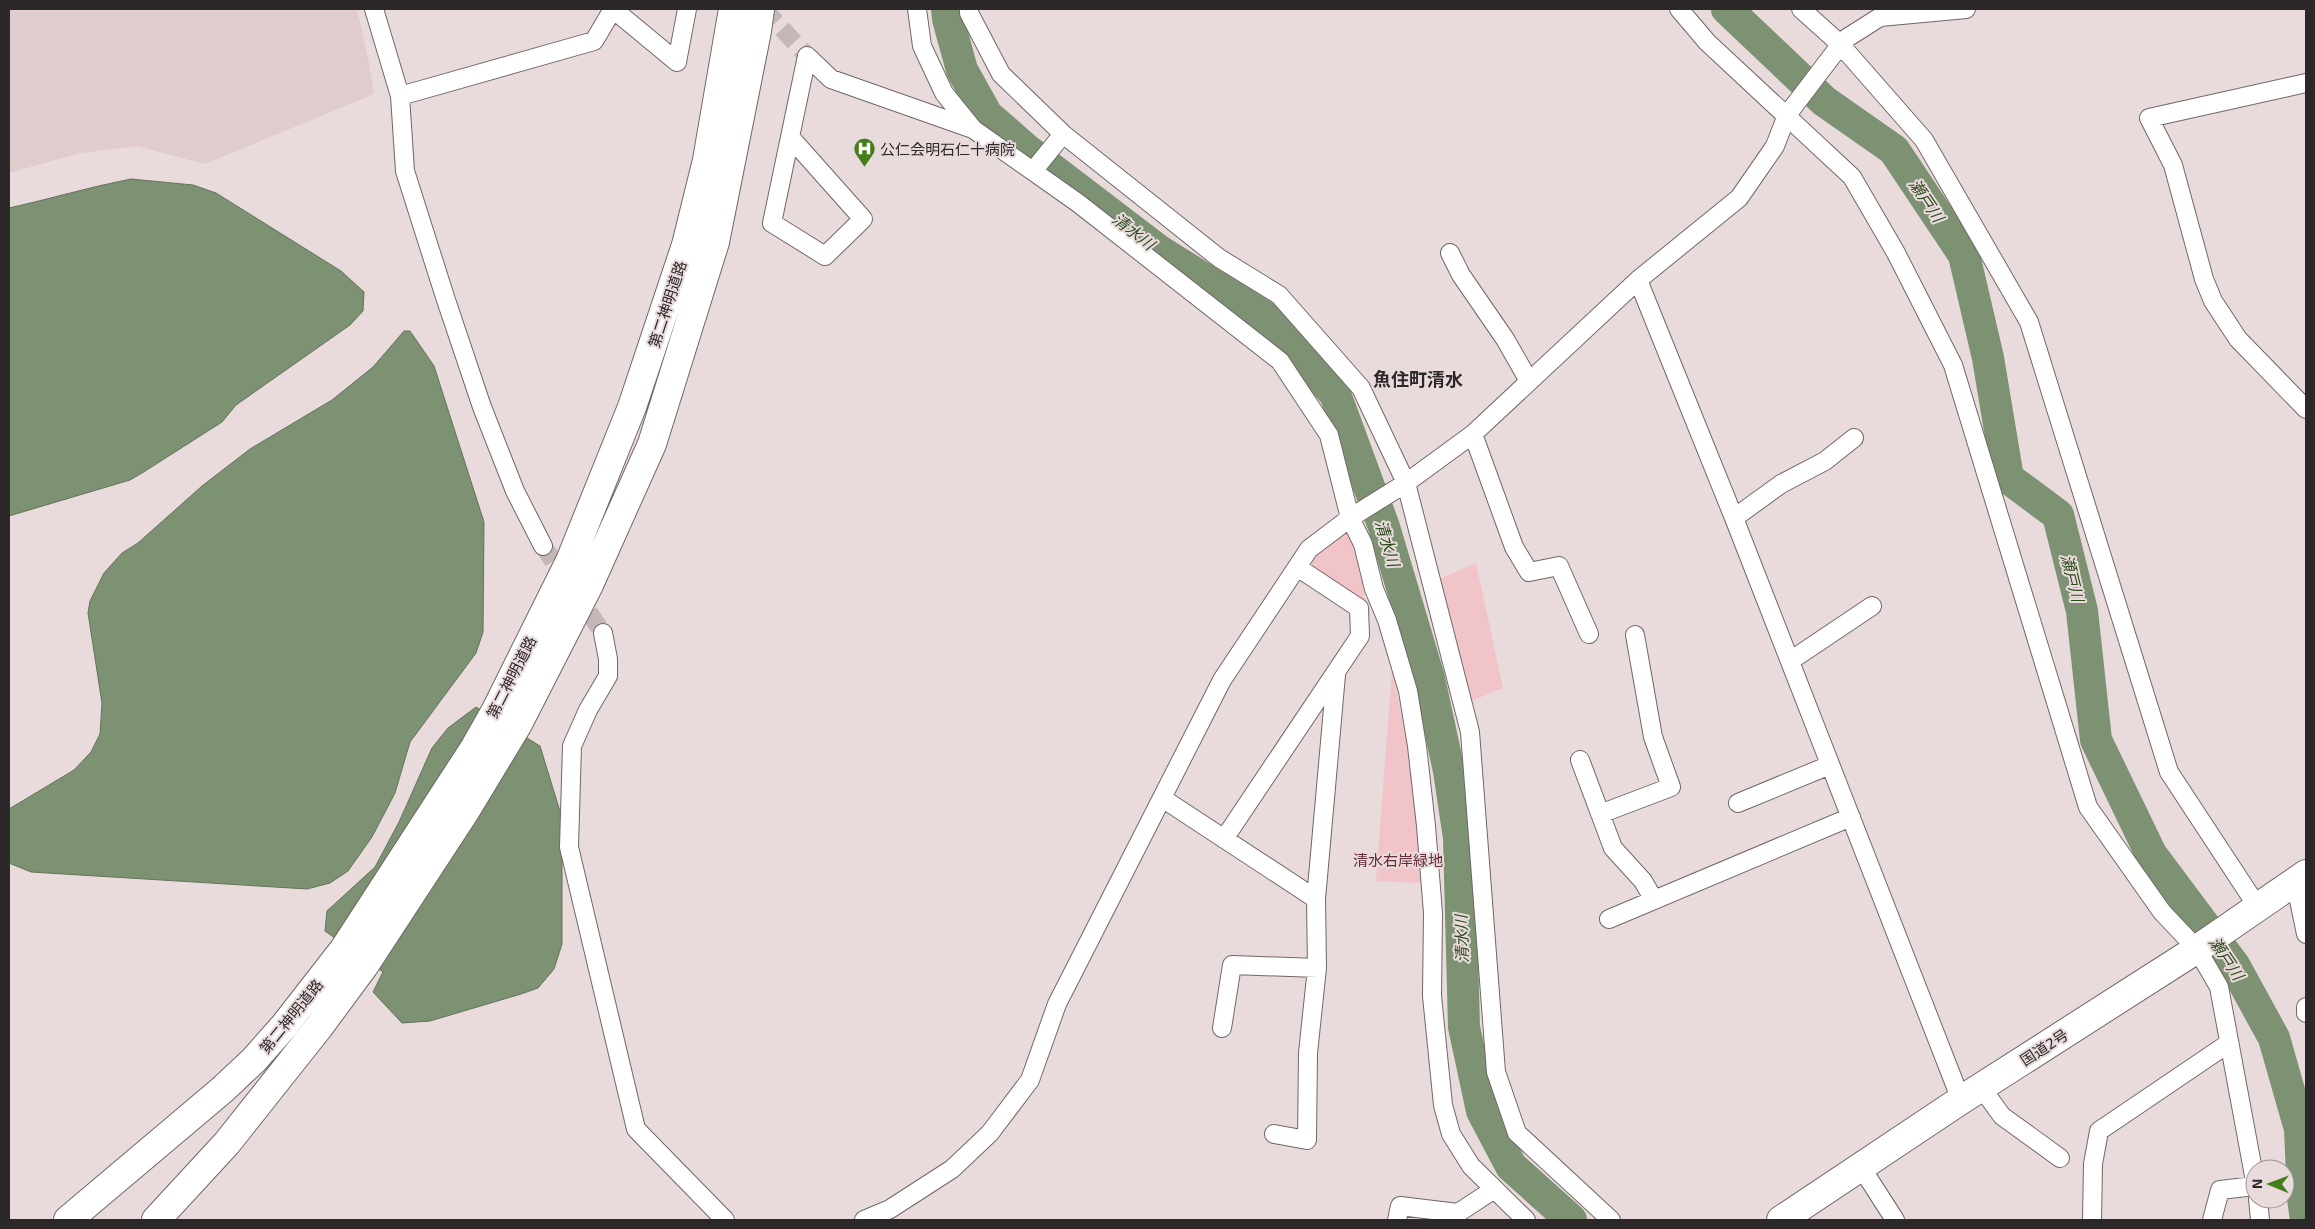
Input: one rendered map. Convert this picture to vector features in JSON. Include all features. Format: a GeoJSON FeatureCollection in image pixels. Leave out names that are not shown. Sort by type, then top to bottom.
{"type":"FeatureCollection","features":[{"type":"Feature","properties":{"kind":"highway","name":"第二神明道路"},"geometry":{"type":"LineString","coordinates":[[68,1220],[222,1090],[254,1060],[354,957],[466,810],[507,717],[632,407],[686,245],[707,160],[733,9]]}},
{"type":"Feature","properties":{"kind":"highway","name":"第二神明道路"},"geometry":{"type":"LineString","coordinates":[[507,717],[588,586],[652,444],[715,242],[758,31],[760,9]]}},
{"type":"Feature","properties":{"kind":"highway","name":"国道2号"},"geometry":{"type":"LineString","coordinates":[[1781,1220],[1971,1094],[2197,949],[2300,878]]}},
{"type":"Feature","properties":{"kind":"highway","name":"第二神明道路"},"geometry":{"type":"LineString","coordinates":[[156,1220],[228,1143],[319,1028],[354,957]]}},
{"type":"Feature","properties":{"kind":"street"},"geometry":{"type":"LineString","coordinates":[[374,9],[400,96],[405,171],[482,408],[515,491],[543,546]]}},
{"type":"Feature","properties":{"kind":"street"},"geometry":{"type":"LineString","coordinates":[[400,96],[594,41],[613,9],[677,62],[687,9]]}},
{"type":"Feature","properties":{"kind":"street"},"geometry":{"type":"LineString","coordinates":[[917,9],[922,46],[944,93],[973,129]]}},
{"type":"Feature","properties":{"kind":"street"},"geometry":{"type":"LineString","coordinates":[[969,9],[969,13],[1001,74],[1063,134],[1219,258],[1279,295],[1360,388],[1406,483],[1470,732],[1496,1072],[1517,1133],[1611,1220]]}},
{"type":"Feature","properties":{"kind":"street"},"geometry":{"type":"LineString","coordinates":[[1679,9],[1707,42],[1790,111],[1852,177],[1920,300],[1952,366],[2088,807],[2162,912],[2197,949],[2219,987],[2251,1159]]}},
{"type":"Feature","properties":{"kind":"street"},"geometry":{"type":"LineString","coordinates":[[1801,9],[1924,140],[2029,322],[2169,772],[2257,906]]}},
{"type":"Feature","properties":{"kind":"street"},"geometry":{"type":"LineString","coordinates":[[864,1220],[890,1210],[952,1169],[990,1133],[1030,1080],[1056,1004],[1222,680],[1309,549],[1350,518],[1406,483],[1473,434],[1638,280],[1739,198],[1775,146],[1790,111],[1837,48],[1880,17],[1966,9]]}},
{"type":"Feature","properties":{"kind":"street"},"geometry":{"type":"LineString","coordinates":[[790,138],[863,219],[825,256],[772,223],[807,56],[831,79],[973,129],[1078,203],[1280,361],[1328,435],[1350,518],[1363,544],[1374,589],[1386,620],[1408,691],[1417,746],[1433,913],[1432,996],[1443,1105],[1451,1134],[1471,1166],[1493,1190],[1526,1220]]}},
{"type":"Feature","properties":{"kind":"street"},"geometry":{"type":"LineString","coordinates":[[2306,83],[2149,118],[2173,165],[2204,279],[2213,301],[2238,339],[2306,409]]}},
{"type":"Feature","properties":{"kind":"street"},"geometry":{"type":"LineString","coordinates":[[1033,171],[1063,134]]}},
{"type":"Feature","properties":{"kind":"street"},"geometry":{"type":"LineString","coordinates":[[1450,253],[1461,275],[1505,339],[1529,381]]}},
{"type":"Feature","properties":{"kind":"street"},"geometry":{"type":"LineString","coordinates":[[1638,280],[1851,817],[1971,1094],[2060,1158]]}},
{"type":"Feature","properties":{"kind":"street"},"geometry":{"type":"LineString","coordinates":[[1473,434],[1514,547],[1529,572],[1560,566],[1589,634]]}},
{"type":"Feature","properties":{"kind":"street"},"geometry":{"type":"LineString","coordinates":[[1734,518],[1781,484],[1825,461],[1854,438]]}},
{"type":"Feature","properties":{"kind":"street"},"geometry":{"type":"LineString","coordinates":[[1224,839],[1336,675],[1360,636],[1359,608],[1297,567]]}},
{"type":"Feature","properties":{"kind":"street"},"geometry":{"type":"LineString","coordinates":[[1790,660],[1872,606]]}},
{"type":"Feature","properties":{"kind":"street"},"geometry":{"type":"LineString","coordinates":[[603,633],[608,659],[608,676],[588,710],[572,746],[569,847],[636,1129],[725,1220]]}},
{"type":"Feature","properties":{"kind":"street"},"geometry":{"type":"LineString","coordinates":[[1600,814],[1671,787],[1653,738],[1635,635]]}},
{"type":"Feature","properties":{"kind":"street"},"geometry":{"type":"LineString","coordinates":[[1274,1134],[1307,1140],[1308,1053],[1317,968],[1316,899],[1336,675]]}},
{"type":"Feature","properties":{"kind":"street"},"geometry":{"type":"LineString","coordinates":[[1580,760],[1613,848],[1643,881],[1654,900]]}},
{"type":"Feature","properties":{"kind":"street"},"geometry":{"type":"LineString","coordinates":[[1738,803],[1830,765]]}},
{"type":"Feature","properties":{"kind":"street"},"geometry":{"type":"LineString","coordinates":[[1162,798],[1316,899]]}},
{"type":"Feature","properties":{"kind":"street"},"geometry":{"type":"LineString","coordinates":[[1609,919],[1851,817]]}},
{"type":"Feature","properties":{"kind":"street"},"geometry":{"type":"LineString","coordinates":[[2300,878],[2306,934]]}},
{"type":"Feature","properties":{"kind":"street"},"geometry":{"type":"LineString","coordinates":[[1222,1028],[1232,965],[1317,968]]}},
{"type":"Feature","properties":{"kind":"street"},"geometry":{"type":"LineString","coordinates":[[2306,1007],[2306,1013]]}},
{"type":"Feature","properties":{"kind":"street"},"geometry":{"type":"LineString","coordinates":[[2092,1220],[2093,1164],[2099,1131],[2230,1043]]}},
{"type":"Feature","properties":{"kind":"street"},"geometry":{"type":"LineString","coordinates":[[1861,1167],[1895,1220]]}},
{"type":"Feature","properties":{"kind":"street"},"geometry":{"type":"LineString","coordinates":[[2212,1220],[2220,1190],[2245,1187]]}},
{"type":"Feature","properties":{"kind":"street"},"geometry":{"type":"LineString","coordinates":[[1397,1220],[1400,1206],[1458,1213],[1493,1190]]}},
{"type":"Feature","properties":{"kind":"shaded area"},"geometry":{"type":"Polygon","coordinates":[[[9,9],[357,9],[374,94],[205,164],[137,146],[81,153],[9,173],[9,9]]]}},
{"type":"Feature","properties":{"kind":"shaded area"},"geometry":{"type":"Polygon","coordinates":[[[131,179],[193,185],[216,193],[341,271],[364,292],[363,311],[350,325],[236,405],[222,422],[130,480],[9,516],[9,208],[131,179]]]}},
{"type":"Feature","properties":{"kind":"shaded area"},"geometry":{"type":"Polygon","coordinates":[[[404,331],[410,331],[434,366],[484,522],[483,632],[476,653],[410,742],[395,793],[372,837],[348,871],[330,883],[307,889],[31,872],[9,863],[9,809],[74,770],[91,752],[100,734],[102,703],[88,613],[90,601],[104,573],[122,553],[138,543],[202,486],[250,449],[332,400],[373,367],[404,331]]]}},
{"type":"Feature","properties":{"kind":"shaded area"},"geometry":{"type":"Polygon","coordinates":[[[476,707],[540,746],[562,818],[562,944],[554,969],[538,988],[430,1021],[402,1023],[373,992],[383,972],[325,931],[327,911],[375,867],[399,822],[432,748],[448,728],[476,707]]]}},
{"type":"Feature","properties":{"kind":"green space"},"geometry":{"type":"Polygon","coordinates":[[[1349,527],[1358,548],[1365,602],[1312,567],[1312,559],[1349,527]]]}},
{"type":"Feature","properties":{"kind":"green space"},"geometry":{"type":"Polygon","coordinates":[[[1476,563],[1503,688],[1469,702],[1440,579],[1476,563]]]}},
{"type":"Feature","properties":{"kind":"green space","name":"清水右岸緑地"},"geometry":{"type":"Polygon","coordinates":[[[1392,670],[1411,761],[1422,883],[1376,881],[1392,670]]]}},
{"type":"Feature","properties":{"kind":"waterway","name":"清水川"},"geometry":{"type":"LineString","coordinates":[[947,9],[962,70],[987,115],[1027,150],[1158,250],[1265,317],[1335,394],[1384,527],[1429,678],[1449,771],[1459,838],[1464,1027],[1482,1111],[1511,1166],[1571,1220]]}},
{"type":"Feature","properties":{"kind":"waterway","name":"瀬戸川"},"geometry":{"type":"LineString","coordinates":[[1727,9],[1824,101],[1894,150],[1964,255],[1988,358],[2008,478],[2058,515],[2082,611],[2096,740],[2151,854],[2234,965],[2274,1038],[2300,1129],[2303,1199],[2306,1220]]}},
{"type":"Feature","properties":{"kind":"tunnel"},"geometry":{"type":"LineString","coordinates":[[764,9],[807,56]]}},
{"type":"Feature","properties":{"kind":"tunnel"},"geometry":{"type":"LineString","coordinates":[[543,546],[603,633]]}},
{"type":"Feature","properties":{"kind":"place","name":"公仁会明石仁十病院"},"geometry":{"type":"Point","coordinates":[864,168]}},
{"type":"Feature","properties":{"kind":"district","name":"魚住町清水"},"geometry":{"type":"Point","coordinates":[1418,379]}}]}
